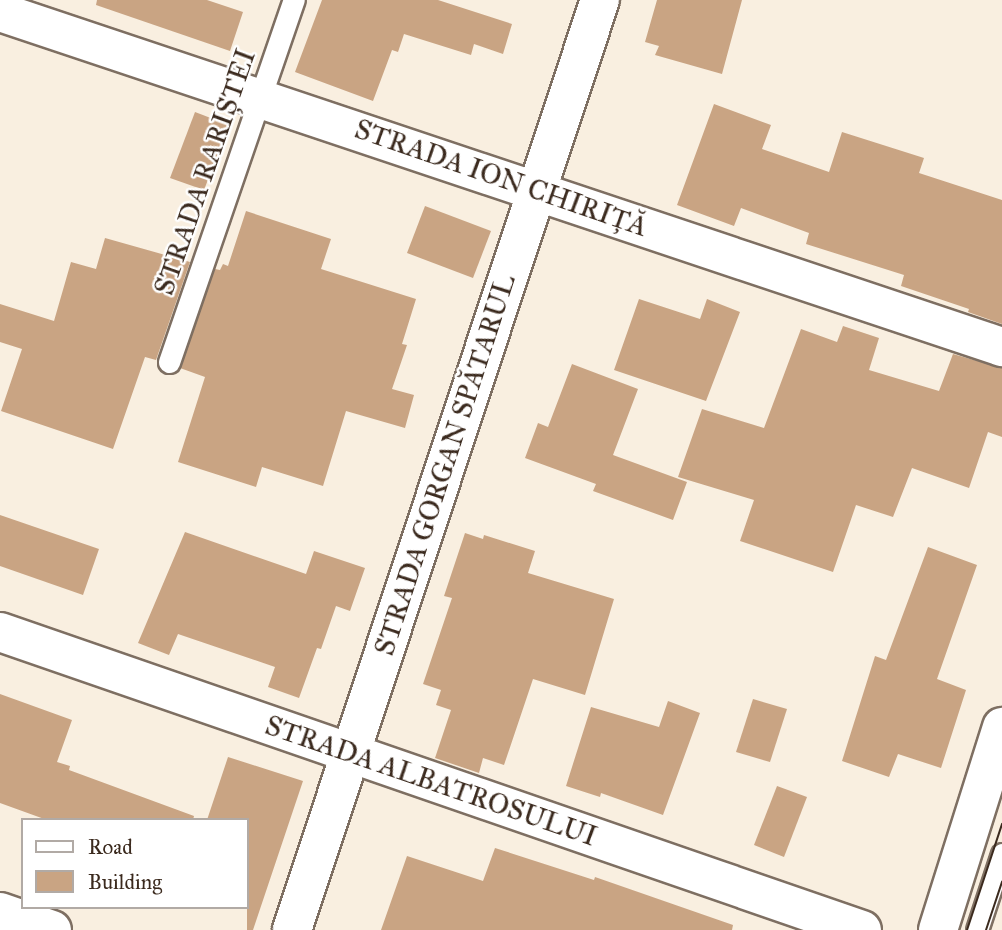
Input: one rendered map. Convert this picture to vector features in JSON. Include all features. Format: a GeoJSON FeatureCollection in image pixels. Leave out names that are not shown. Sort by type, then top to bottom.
{"type":"FeatureCollection","features":[{"type":"Feature","properties":{"kind":"street","name":"STRADA GORGAN SPĂTARUL"},"geometry":{"type":"LineString","coordinates":[[292,930],[600,0]]}},
{"type":"Feature","properties":{"kind":"street","name":"STRADA ION CHIRIȚĂ"},"geometry":{"type":"LineString","coordinates":[[0,12],[261,97],[1002,347]]}},
{"type":"Feature","properties":{"kind":"street","name":"STRADA ALBATROSULUI"},"geometry":{"type":"LineString","coordinates":[[0,632],[862,930]]}},
{"type":"Feature","properties":{"kind":"street"},"geometry":{"type":"LineString","coordinates":[[938,930],[1002,727]]}},
{"type":"Feature","properties":{"kind":"street"},"geometry":{"type":"LineString","coordinates":[[0,912],[52,930]]}},
{"type":"Feature","properties":{"kind":"lane","name":"STRADA RARIȘTEI"},"geometry":{"type":"LineString","coordinates":[[169,362],[294,0]]}},
{"type":"Feature","properties":{"kind":"lane"},"geometry":{"type":"LineString","coordinates":[[977,930],[1002,854]]}},
{"type":"Feature","properties":{"kind":"building"},"geometry":{"type":"Polygon","coordinates":[[[97,0],[207,0],[243,12],[230,51],[96,5],[97,0]]]}},
{"type":"Feature","properties":{"kind":"building"},"geometry":{"type":"Polygon","coordinates":[[[322,0],[438,0],[512,24],[503,54],[474,44],[471,55],[404,34],[398,52],[392,50],[373,101],[295,72],[322,0]]]}},
{"type":"Feature","properties":{"kind":"building"},"geometry":{"type":"Polygon","coordinates":[[[657,0],[742,0],[722,74],[655,55],[659,46],[645,42],[657,0]]]}},
{"type":"Feature","properties":{"kind":"building"},"geometry":{"type":"Polygon","coordinates":[[[714,104],[771,125],[762,149],[829,172],[842,132],[924,158],[919,173],[1002,200],[1002,324],[968,312],[969,309],[901,286],[904,275],[806,244],[809,233],[741,208],[734,226],[677,205],[714,104]]]}},
{"type":"Feature","properties":{"kind":"building"},"geometry":{"type":"Polygon","coordinates":[[[195,112],[229,125],[204,190],[170,178],[195,112]]]}},
{"type":"Feature","properties":{"kind":"building"},"geometry":{"type":"Polygon","coordinates":[[[425,206],[491,231],[473,278],[407,253],[425,206]]]}},
{"type":"Feature","properties":{"kind":"building"},"geometry":{"type":"Polygon","coordinates":[[[246,211],[331,239],[321,269],[416,299],[402,344],[407,345],[392,389],[414,395],[405,428],[346,411],[323,486],[262,467],[256,487],[178,462],[205,377],[180,368],[215,269],[220,270],[223,264],[228,266],[246,211]]]}},
{"type":"Feature","properties":{"kind":"building"},"geometry":{"type":"Polygon","coordinates":[[[105,238],[190,262],[156,360],[145,357],[113,449],[1,411],[22,349],[0,342],[0,304],[54,321],[71,262],[96,269],[105,238]]]}},
{"type":"Feature","properties":{"kind":"building"},"geometry":{"type":"Polygon","coordinates":[[[639,299],[700,319],[707,299],[740,312],[706,401],[614,370],[639,299]]]}},
{"type":"Feature","properties":{"kind":"building"},"geometry":{"type":"Polygon","coordinates":[[[843,326],[879,338],[869,370],[939,391],[953,354],[1002,368],[1002,437],[988,432],[969,488],[912,468],[893,517],[856,505],[833,572],[740,541],[754,500],[678,477],[702,409],[764,428],[801,329],[837,342],[843,326]]]}},
{"type":"Feature","properties":{"kind":"building"},"geometry":{"type":"Polygon","coordinates":[[[572,364],[638,389],[613,455],[687,482],[673,520],[593,491],[596,484],[525,458],[538,423],[548,427],[572,364]]]}},
{"type":"Feature","properties":{"kind":"building"},"geometry":{"type":"Polygon","coordinates":[[[0,515],[99,549],[83,595],[0,566],[0,515]]]}},
{"type":"Feature","properties":{"kind":"building"},"geometry":{"type":"Polygon","coordinates":[[[185,532],[306,574],[314,551],[365,568],[350,611],[336,606],[321,649],[317,648],[299,698],[268,687],[275,667],[178,634],[169,655],[138,643],[185,532]]]}},
{"type":"Feature","properties":{"kind":"building"},"geometry":{"type":"Polygon","coordinates":[[[465,533],[483,539],[484,535],[535,551],[528,573],[614,599],[585,695],[533,679],[504,765],[483,758],[479,773],[435,758],[451,710],[436,705],[441,690],[423,684],[452,598],[444,596],[465,533]]]}},
{"type":"Feature","properties":{"kind":"building"},"geometry":{"type":"Polygon","coordinates":[[[928,547],[977,565],[937,679],[966,690],[941,768],[898,754],[889,777],[842,761],[875,656],[886,660],[928,547]]]}},
{"type":"Feature","properties":{"kind":"building"},"geometry":{"type":"Polygon","coordinates":[[[0,694],[72,720],[57,762],[70,766],[69,770],[194,816],[41,818],[0,803],[0,694]]]}},
{"type":"Feature","properties":{"kind":"building"},"geometry":{"type":"Polygon","coordinates":[[[753,699],[787,709],[770,762],[736,752],[753,699]]]}},
{"type":"Feature","properties":{"kind":"building"},"geometry":{"type":"Polygon","coordinates":[[[668,701],[700,713],[663,815],[601,793],[600,797],[566,786],[591,707],[659,727],[668,701]]]}},
{"type":"Feature","properties":{"kind":"building"},"geometry":{"type":"Polygon","coordinates":[[[228,757],[303,781],[253,930],[247,930],[248,818],[208,818],[228,757]]]}},
{"type":"Feature","properties":{"kind":"building"},"geometry":{"type":"Polygon","coordinates":[[[777,786],[807,797],[784,857],[754,845],[777,786]]]}},
{"type":"Feature","properties":{"kind":"building"},"geometry":{"type":"Polygon","coordinates":[[[495,848],[594,880],[595,877],[733,925],[732,930],[381,930],[407,856],[483,881],[495,848]]]}},
{"type":"Feature","properties":{"kind":"tram line"},"geometry":{"type":"LineString","coordinates":[[967,930],[1002,824]]}},
{"type":"Feature","properties":{"kind":"tram line"},"geometry":{"type":"LineString","coordinates":[[986,930],[1002,882]]}}]}
